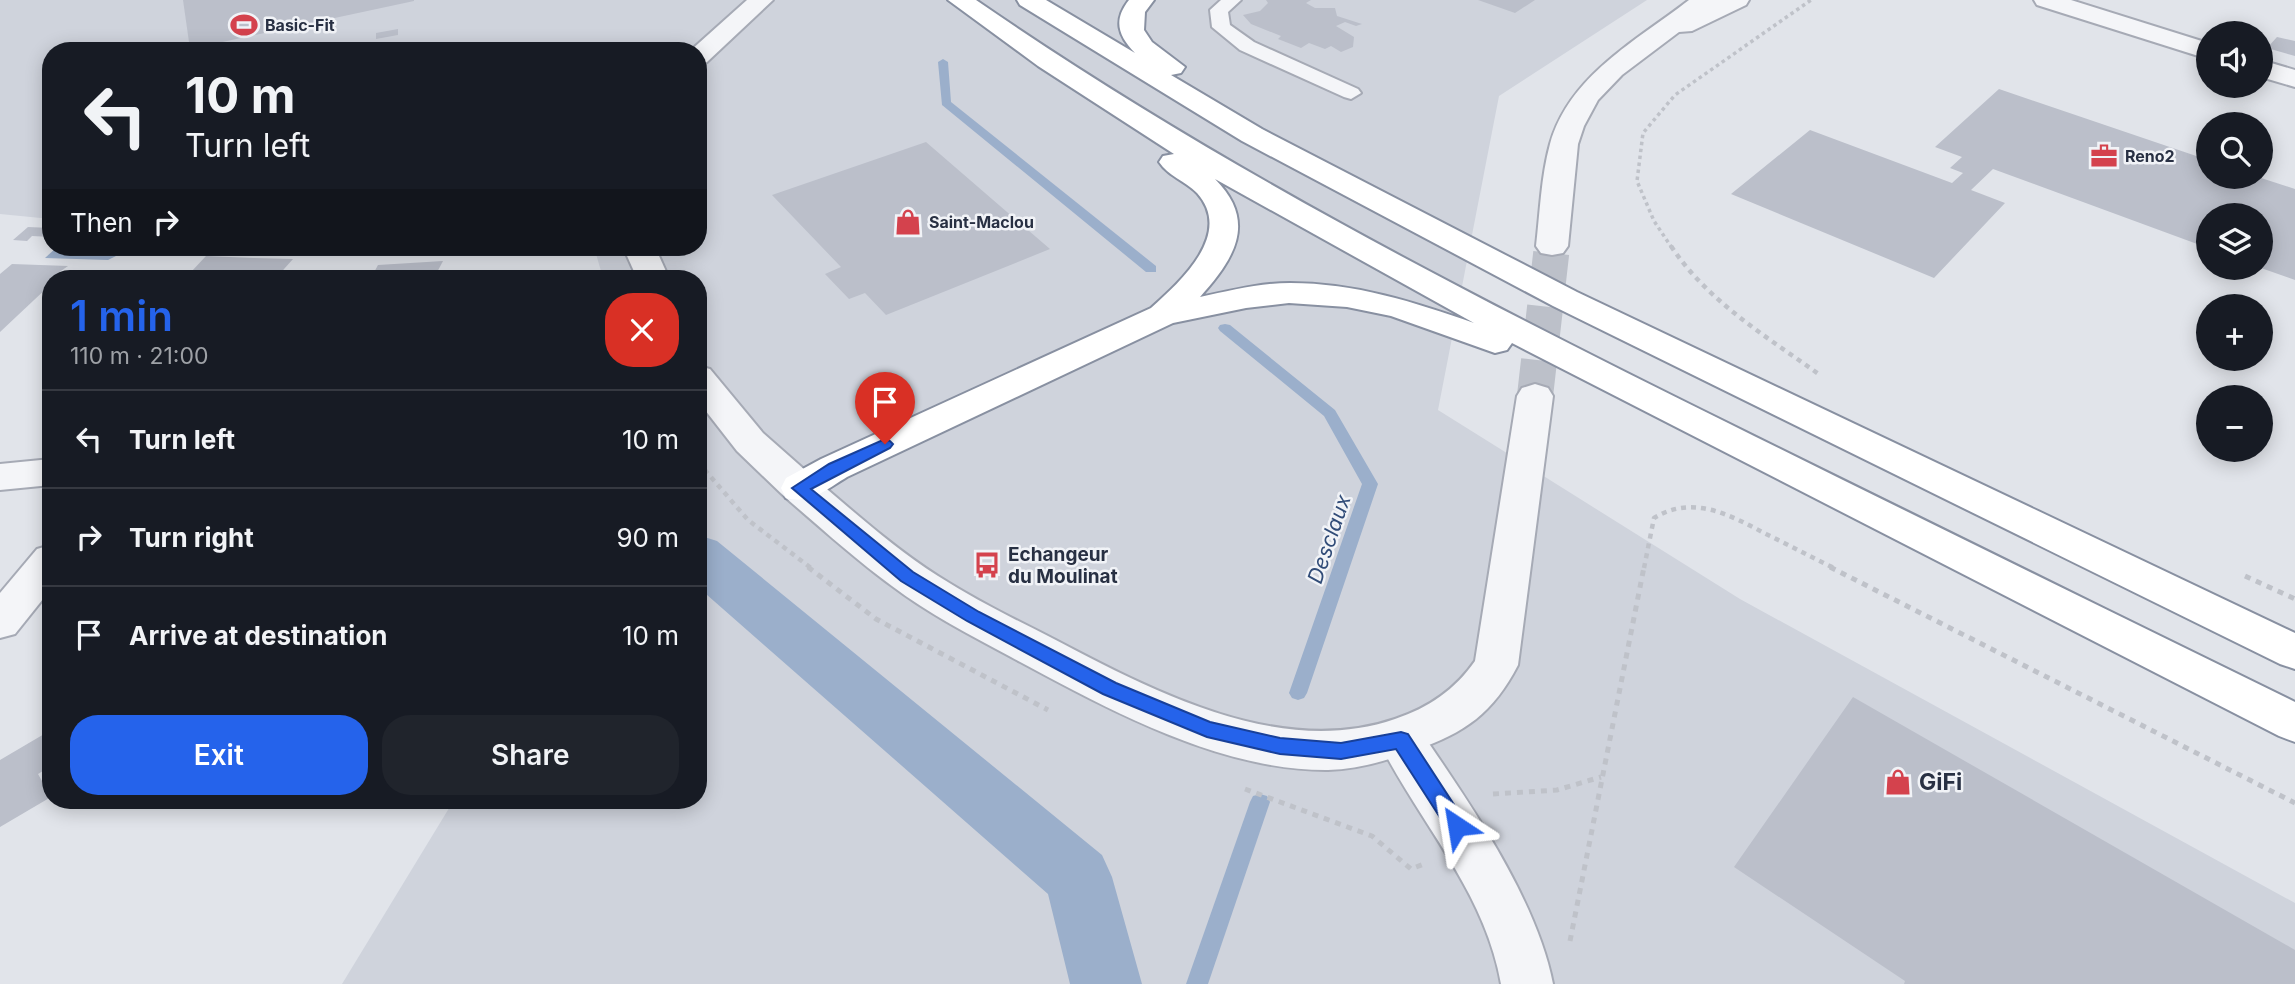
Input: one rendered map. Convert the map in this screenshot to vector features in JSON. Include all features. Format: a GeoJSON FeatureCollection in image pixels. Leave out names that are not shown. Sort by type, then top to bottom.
{"type":"FeatureCollection","features":[{"type":"Feature","properties":{"kind":"highway"},"geometry":{"type":"LineString","coordinates":[[935,0],[1012,57],[1210,189],[1222,209],[1223,235],[1214,258],[1195,286],[1163,315]]}},
{"type":"Feature","properties":{"kind":"highway"},"geometry":{"type":"LineString","coordinates":[[960,0],[1076,80],[1334,234],[1636,393],[2295,723]]}},
{"type":"Feature","properties":{"kind":"highway"},"geometry":{"type":"LineString","coordinates":[[1028,0],[1252,135],[1565,299],[2295,652]]}},
{"type":"Feature","properties":{"kind":"highway"},"geometry":{"type":"LineString","coordinates":[[1142,0],[1131,14],[1129,25],[1133,36],[1157,58],[1489,240],[1565,299]]}},
{"type":"Feature","properties":{"kind":"highway"},"geometry":{"type":"LineString","coordinates":[[800,488],[834,468],[1163,315],[1246,298],[1289,293],[1347,297],[1400,308],[1636,393]]}},
{"type":"Feature","properties":{"kind":"street"},"geometry":{"type":"LineString","coordinates":[[707,49],[761,0]]}},
{"type":"Feature","properties":{"kind":"street"},"geometry":{"type":"LineString","coordinates":[[1552,246],[1564,144],[1573,121],[1596,83],[1704,0]]}},
{"type":"Feature","properties":{"kind":"street"},"geometry":{"type":"LineString","coordinates":[[1659,36],[1737,0]]}},
{"type":"Feature","properties":{"kind":"street"},"geometry":{"type":"LineString","coordinates":[[2046,0],[2196,47]]}},
{"type":"Feature","properties":{"kind":"street"},"geometry":{"type":"LineString","coordinates":[[2273,72],[2295,79]]}},
{"type":"Feature","properties":{"kind":"street"},"geometry":{"type":"LineString","coordinates":[[707,390],[750,442],[800,488],[918,583],[996,629],[1110,688],[1207,729],[1280,746],[1341,751],[1401,740],[1455,713],[1478,694],[1496,665],[1507,604],[1535,396]]}},
{"type":"Feature","properties":{"kind":"street"},"geometry":{"type":"LineString","coordinates":[[0,477],[42,473]]}},
{"type":"Feature","properties":{"kind":"street"},"geometry":{"type":"LineString","coordinates":[[0,622],[42,571]]}},
{"type":"Feature","properties":{"kind":"street"},"geometry":{"type":"LineString","coordinates":[[1401,740],[1469,844],[1497,897],[1525,968],[1527,984]]}},
{"type":"Feature","properties":{"kind":"lane"},"geometry":{"type":"LineString","coordinates":[[1232,0],[1219,10],[1221,27],[1247,46],[1351,93]]}},
{"type":"Feature","properties":{"kind":"path"},"geometry":{"type":"LineString","coordinates":[[1811,0],[1675,95],[1643,133],[1637,181],[1654,221],[1687,271],[1742,320],[1801,364],[1824,377]]}},
{"type":"Feature","properties":{"kind":"path"},"geometry":{"type":"LineString","coordinates":[[1568,951],[1654,517],[1665,509],[1696,505],[1723,512],[2295,803]]}},
{"type":"Feature","properties":{"kind":"path"},"geometry":{"type":"LineString","coordinates":[[2244,576],[2295,599]]}},
{"type":"Feature","properties":{"kind":"path"},"geometry":{"type":"LineString","coordinates":[[1446,809],[1494,794],[1557,790],[1601,777]]}},
{"type":"Feature","properties":{"kind":"shaded area"},"geometry":{"type":"Polygon","coordinates":[[[0,0],[1647,0],[1499,96],[1438,410],[1740,599],[2295,903],[2295,984],[342,984],[449,809],[707,809],[707,270],[601,270],[597,256],[707,256],[707,42],[42,42],[42,218],[0,214],[0,0]]]}},
{"type":"Feature","properties":{"kind":"water"},"geometry":{"type":"Polygon","coordinates":[[[47,256],[116,256],[108,260],[45,258],[47,256]]]}},
{"type":"Feature","properties":{"kind":"building","name":"Basic-Fit"},"geometry":{"type":"Polygon","coordinates":[[[183,0],[414,0],[223,42],[189,42],[183,0]]]}},
{"type":"Feature","properties":{"kind":"building"},"geometry":{"type":"Polygon","coordinates":[[[1266,0],[1311,0],[1306,3],[1315,8],[1335,8],[1337,16],[1362,24],[1356,26],[1345,22],[1336,26],[1354,37],[1353,47],[1341,52],[1331,46],[1325,49],[1309,43],[1301,48],[1278,39],[1281,36],[1251,24],[1243,15],[1260,11],[1268,3],[1266,0]]]}},
{"type":"Feature","properties":{"kind":"building"},"geometry":{"type":"Polygon","coordinates":[[[1478,0],[1535,0],[1515,13],[1478,0]]]}},
{"type":"Feature","properties":{"kind":"building"},"geometry":{"type":"Polygon","coordinates":[[[398,29],[398,35],[376,39],[376,33],[398,29]]]}},
{"type":"Feature","properties":{"kind":"building"},"geometry":{"type":"Polygon","coordinates":[[[2277,37],[2295,41],[2295,56],[2273,50],[2273,41],[2277,37]]]}},
{"type":"Feature","properties":{"kind":"building"},"geometry":{"type":"Polygon","coordinates":[[[1999,89],[2196,156],[2196,189],[2273,189],[2273,182],[2295,189],[2295,280],[2273,272],[2273,203],[2196,203],[2196,244],[1993,169],[1971,190],[2005,203],[1934,278],[1731,194],[1810,130],[1952,183],[1963,173],[1950,168],[1962,157],[1935,147],[1999,89]]]}},
{"type":"Feature","properties":{"kind":"building","name":"Saint-Maclou"},"geometry":{"type":"Polygon","coordinates":[[[926,142],[1050,249],[886,315],[865,293],[849,299],[825,274],[841,267],[772,195],[926,142]]]}},
{"type":"Feature","properties":{"kind":"building"},"geometry":{"type":"Polygon","coordinates":[[[28,227],[42,228],[42,237],[32,236],[27,241],[13,240],[28,227]]]}},
{"type":"Feature","properties":{"kind":"building"},"geometry":{"type":"Polygon","coordinates":[[[206,256],[293,259],[283,270],[193,270],[206,256]]]}},
{"type":"Feature","properties":{"kind":"building"},"geometry":{"type":"Polygon","coordinates":[[[443,261],[438,270],[375,270],[378,265],[443,261]]]}},
{"type":"Feature","properties":{"kind":"building"},"geometry":{"type":"Polygon","coordinates":[[[12,264],[68,266],[62,270],[42,270],[42,293],[0,332],[0,274],[12,264]]]}},
{"type":"Feature","properties":{"kind":"building","name":"GiFi"},"geometry":{"type":"Polygon","coordinates":[[[1853,697],[2295,950],[2295,984],[1904,984],[1905,981],[1734,867],[1853,697]]]}},
{"type":"Feature","properties":{"kind":"building"},"geometry":{"type":"Polygon","coordinates":[[[42,735],[42,772],[38,774],[42,781],[42,802],[0,827],[0,760],[42,735]]]}},
{"type":"Feature","properties":{"kind":"waterway","name":"Desclaux"},"geometry":{"type":"LineString","coordinates":[[943,62],[946,103],[1151,269]]}},
{"type":"Feature","properties":{"kind":"waterway","name":"Desclaux"},"geometry":{"type":"LineString","coordinates":[[1225,328],[1330,413],[1370,484],[1298,693]]}},
{"type":"Feature","properties":{"kind":"waterway"},"geometry":{"type":"LineString","coordinates":[[707,563],[1078,877],[1106,984]]}},
{"type":"Feature","properties":{"kind":"waterway","name":"Desclaux"},"geometry":{"type":"LineString","coordinates":[[1197,984],[1260,802]]}},
{"type":"Feature","properties":{"kind":"tunnel"},"geometry":{"type":"LineString","coordinates":[[1535,396],[1552,246]]}},
{"type":"Feature","properties":{"kind":"place","name":"Basic-Fit"},"geometry":{"type":"Point","coordinates":[244,25]}},
{"type":"Feature","properties":{"kind":"place","name":"Reno2"},"geometry":{"type":"Point","coordinates":[2104,156]}},
{"type":"Feature","properties":{"kind":"place","name":"Saint-Maclou"},"geometry":{"type":"Point","coordinates":[908,222]}},
{"type":"Feature","properties":{"kind":"place","name":"Echangeur du Moulinat"},"geometry":{"type":"Point","coordinates":[987,565]}},
{"type":"Feature","properties":{"kind":"place","name":"GiFi"},"geometry":{"type":"Point","coordinates":[1898,782]}},
{"type":"Feature","properties":{"kind":"route"},"geometry":{"type":"LineString","coordinates":[[885,444],[834,468],[800,488],[907,576],[973,617],[1110,688],[1207,729],[1280,746],[1341,751],[1401,740],[1457,826]]}}]}
